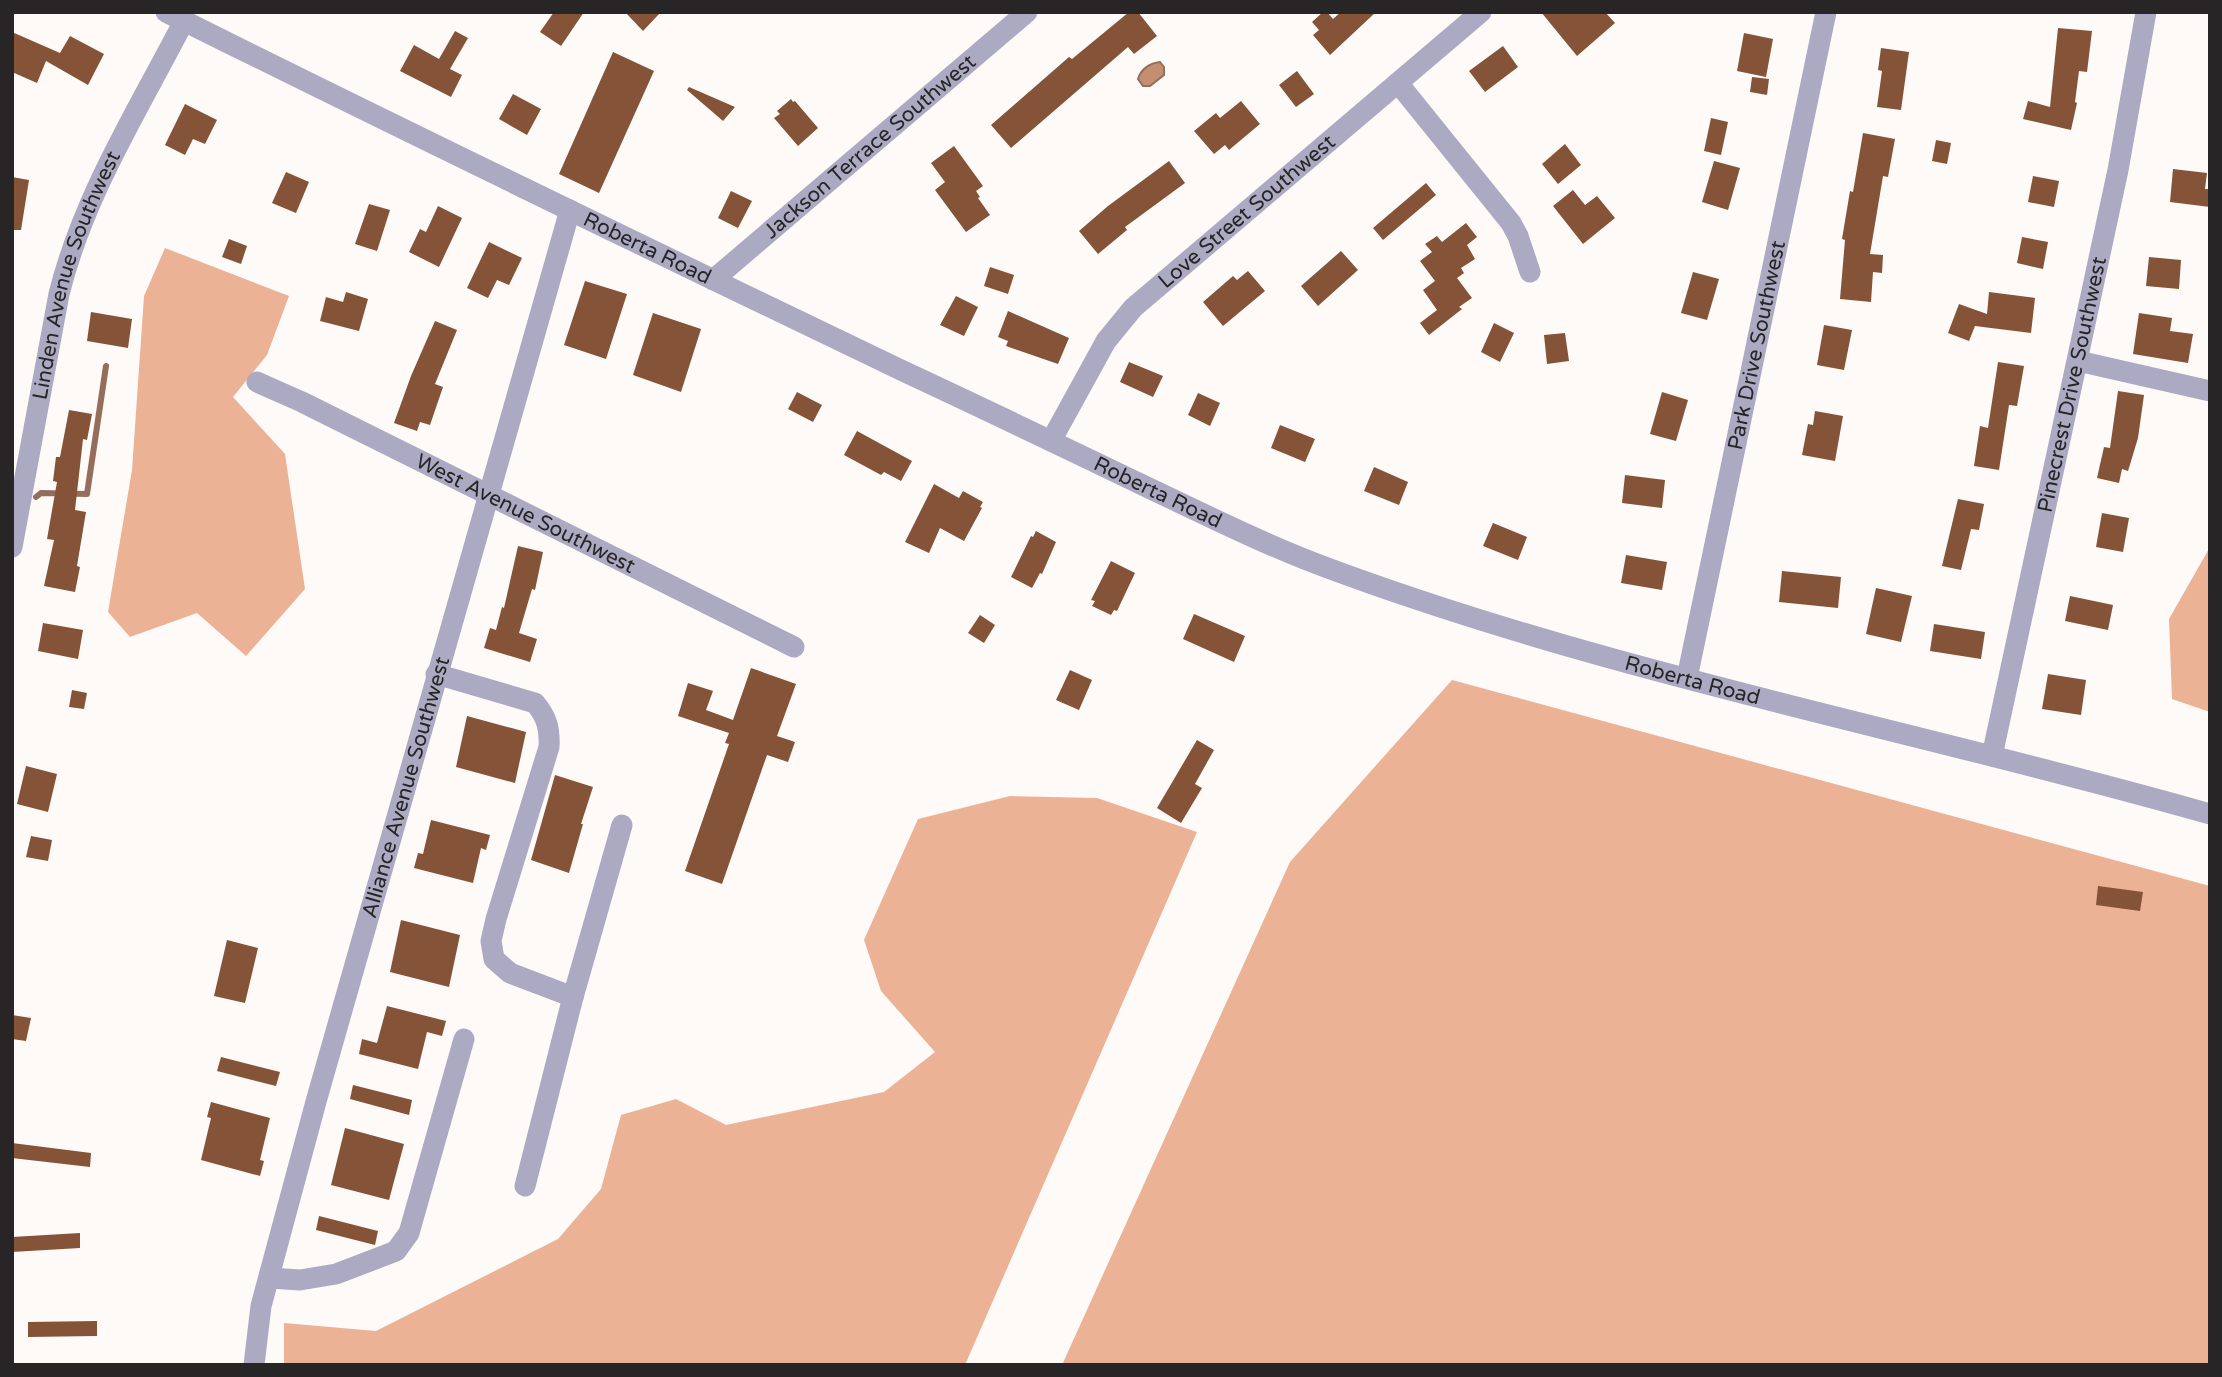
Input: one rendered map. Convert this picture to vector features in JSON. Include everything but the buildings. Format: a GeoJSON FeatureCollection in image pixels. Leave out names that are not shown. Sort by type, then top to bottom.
{"type":"FeatureCollection","features":[{"type":"Feature","properties":{"kind":"street","name":"Jackson Terrace Southwest"},"geometry":{"type":"LineString","coordinates":[[713,280],[1027,12]]}},
{"type":"Feature","properties":{"kind":"street","name":"Love Street Southwest"},"geometry":{"type":"LineString","coordinates":[[1051,441],[1100,351],[1133,309],[1481,12]]}},
{"type":"Feature","properties":{"kind":"street","name":"Park Drive Southwest"},"geometry":{"type":"LineString","coordinates":[[1686,678],[1826,12]]}},
{"type":"Feature","properties":{"kind":"street","name":"Pinecrest Drive Southwest"},"geometry":{"type":"LineString","coordinates":[[1993,756],[2118,170],[2146,12]]}},
{"type":"Feature","properties":{"kind":"street","name":"Roberta Road"},"geometry":{"type":"LineString","coordinates":[[175,17],[713,280],[1250,535],[1318,564],[1452,612],[1546,640],[2097,782],[2210,814]]}},
{"type":"Feature","properties":{"kind":"street","name":"Linden Avenue Southwest"},"geometry":{"type":"LineString","coordinates":[[12,547],[68,256],[85,211],[175,17]]}},
{"type":"Feature","properties":{"kind":"street"},"geometry":{"type":"LineString","coordinates":[[1398,83],[1511,223],[1530,272]]}},
{"type":"Feature","properties":{"kind":"street","name":"Alliance Avenue Southwest"},"geometry":{"type":"LineString","coordinates":[[254,1365],[261,1306],[317,1098],[570,210]]}},
{"type":"Feature","properties":{"kind":"street"},"geometry":{"type":"LineString","coordinates":[[2078,361],[2210,391]]}},
{"type":"Feature","properties":{"kind":"street","name":"West Avenue Southwest"},"geometry":{"type":"LineString","coordinates":[[257,382],[793,647]]}},
{"type":"Feature","properties":{"kind":"street"},"geometry":{"type":"LineString","coordinates":[[436,674],[535,703],[545,714],[550,734],[549,747],[495,919],[491,941],[494,959],[510,973],[573,997]]}},
{"type":"Feature","properties":{"kind":"street"},"geometry":{"type":"LineString","coordinates":[[525,1186],[573,997],[622,825]]}},
{"type":"Feature","properties":{"kind":"street"},"geometry":{"type":"LineString","coordinates":[[270,1278],[300,1280],[336,1274],[396,1251],[409,1233],[464,1039]]}},
{"type":"Feature","properties":{"kind":"shaded area"},"geometry":{"type":"Polygon","coordinates":[[[1160,62],[1164,67],[1164,75],[1150,86],[1143,86],[1138,79],[1141,72],[1149,65],[1160,62]]]}},
{"type":"Feature","properties":{"kind":"shaded area"},"geometry":{"type":"Polygon","coordinates":[[[165,248],[289,296],[267,355],[233,397],[285,454],[305,589],[246,656],[197,613],[130,637],[108,612],[132,470],[144,296],[165,248]]]}},
{"type":"Feature","properties":{"kind":"shaded area"},"geometry":{"type":"Polygon","coordinates":[[[2210,547],[2210,712],[2172,699],[2169,619],[2210,547]]]}},
{"type":"Feature","properties":{"kind":"shaded area"},"geometry":{"type":"Polygon","coordinates":[[[1452,680],[2210,886],[2210,1365],[1062,1365],[1290,862],[1452,680]]]}},
{"type":"Feature","properties":{"kind":"shaded area"},"geometry":{"type":"Polygon","coordinates":[[[1010,796],[1097,798],[1197,832],[965,1365],[284,1365],[284,1323],[376,1331],[558,1239],[601,1189],[621,1115],[676,1099],[726,1125],[884,1092],[935,1052],[881,991],[864,940],[918,819],[1010,796]]]}},
{"type":"Feature","properties":{"kind":"waterway"},"geometry":{"type":"LineString","coordinates":[[36,497],[41,493],[87,494],[106,366]]}}]}
